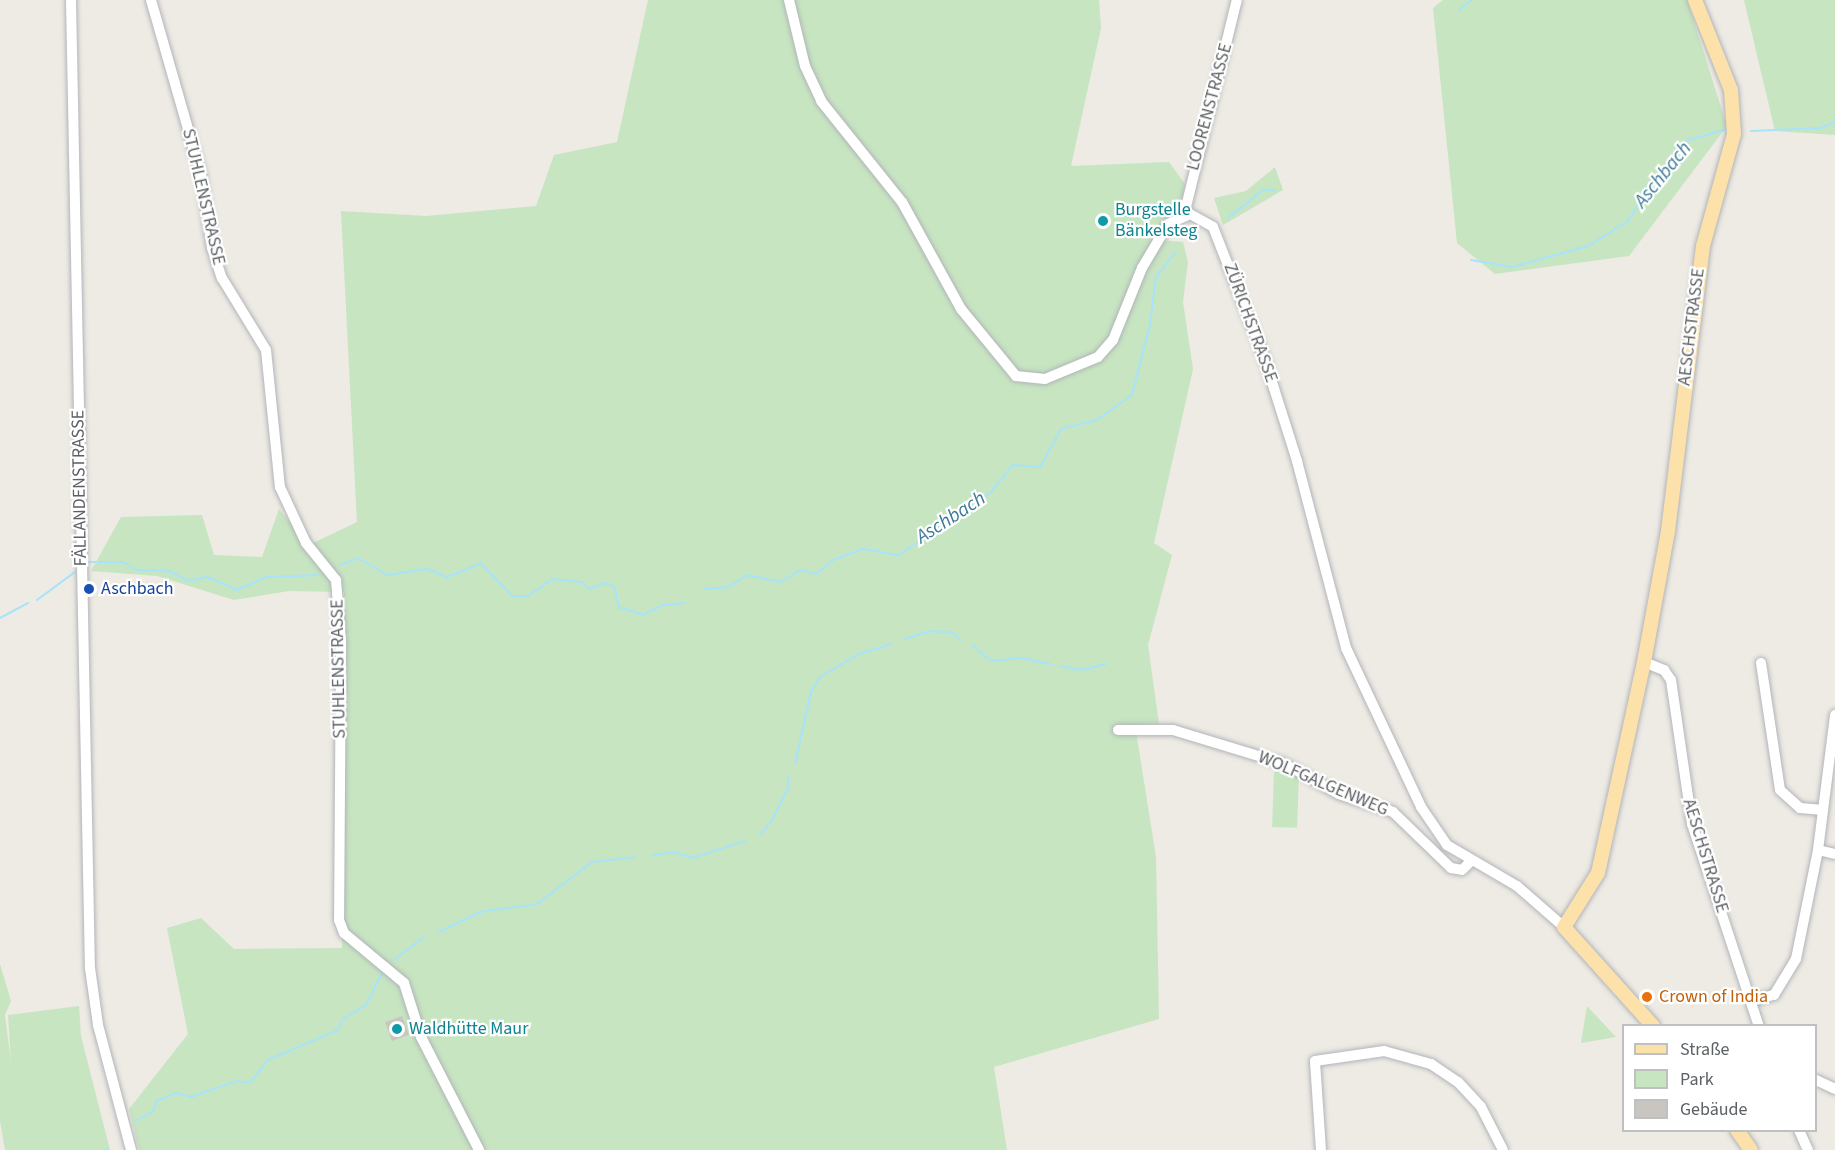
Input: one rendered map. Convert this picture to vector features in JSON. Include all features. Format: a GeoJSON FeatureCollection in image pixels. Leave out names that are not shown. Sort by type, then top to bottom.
{"type":"FeatureCollection","features":[{"type":"Feature","properties":{"kind":"main road","name":"AESCHSTRASSE"},"geometry":{"type":"LineString","coordinates":[[1564,927],[1598,873],[1644,662],[1668,531],[1701,258],[1734,134],[1731,90],[1695,0]]}},
{"type":"Feature","properties":{"kind":"main road","name":"ZÜRICHSTRASSE"},"geometry":{"type":"LineString","coordinates":[[1564,927],[1651,1024]]}},
{"type":"Feature","properties":{"kind":"main road"},"geometry":{"type":"LineString","coordinates":[[1738,1132],[1751,1150]]}},
{"type":"Feature","properties":{"kind":"street","name":"FÄLLANDENSTRASSE"},"geometry":{"type":"LineString","coordinates":[[71,0],[90,968],[98,1024],[132,1150]]}},
{"type":"Feature","properties":{"kind":"street","name":"STUHLENSTRASSE"},"geometry":{"type":"LineString","coordinates":[[151,0],[201,174],[212,248],[222,278],[266,350],[280,487],[306,543],[336,580],[341,642],[339,920],[357,945],[404,983],[421,1037],[479,1150]]}},
{"type":"Feature","properties":{"kind":"street"},"geometry":{"type":"LineString","coordinates":[[789,0],[806,66],[822,101],[902,202],[961,309],[1016,376],[1045,379],[1098,357],[1113,340],[1143,268],[1168,224],[1184,215]]}},
{"type":"Feature","properties":{"kind":"street","name":"LOORENSTRASSE"},"geometry":{"type":"LineString","coordinates":[[1184,215],[1237,0]]}},
{"type":"Feature","properties":{"kind":"street","name":"ZÜRICHSTRASSE"},"geometry":{"type":"LineString","coordinates":[[1184,215],[1196,215],[1213,227],[1265,360],[1297,461],[1330,601],[1354,670],[1431,827],[1470,862],[1517,886],[1564,927]]}},
{"type":"Feature","properties":{"kind":"street","name":"AESCHSTRASSE"},"geometry":{"type":"LineString","coordinates":[[1644,662],[1664,670],[1671,680],[1692,824],[1758,1024]]}},
{"type":"Feature","properties":{"kind":"street"},"geometry":{"type":"LineString","coordinates":[[1761,663],[1780,790],[1800,808],[1823,810]]}},
{"type":"Feature","properties":{"kind":"street"},"geometry":{"type":"LineString","coordinates":[[1751,1001],[1774,995],[1790,974],[1818,849],[1835,715]]}},
{"type":"Feature","properties":{"kind":"street","name":"WOLFGALGENWEG"},"geometry":{"type":"LineString","coordinates":[[1118,730],[1173,730],[1286,764],[1339,794],[1393,812],[1451,868],[1462,870],[1470,862]]}},
{"type":"Feature","properties":{"kind":"street"},"geometry":{"type":"LineString","coordinates":[[1818,849],[1835,854]]}},
{"type":"Feature","properties":{"kind":"street"},"geometry":{"type":"LineString","coordinates":[[1321,1150],[1315,1061],[1384,1051],[1431,1064],[1472,1096],[1503,1150]]}},
{"type":"Feature","properties":{"kind":"street"},"geometry":{"type":"LineString","coordinates":[[1817,1081],[1835,1089]]}},
{"type":"Feature","properties":{"kind":"street"},"geometry":{"type":"LineString","coordinates":[[1799,1132],[1808,1150]]}},
{"type":"Feature","properties":{"kind":"green space"},"geometry":{"type":"Polygon","coordinates":[[[648,0],[1099,0],[1101,28],[1071,166],[1169,162],[1185,184],[1182,203],[1157,240],[1183,242],[1188,262],[1183,302],[1193,369],[1154,543],[1172,555],[1148,645],[1159,724],[1135,725],[1156,857],[1159,1019],[994,1067],[1007,1150],[139,1150],[129,1109],[188,1034],[167,928],[201,918],[234,949],[342,948],[344,592],[289,591],[234,600],[157,576],[91,571],[121,517],[202,515],[214,555],[262,557],[279,509],[309,545],[357,522],[341,211],[426,216],[536,206],[554,155],[617,142],[648,0]]]}},
{"type":"Feature","properties":{"kind":"green space"},"geometry":{"type":"Polygon","coordinates":[[[1443,0],[1687,0],[1727,126],[1629,256],[1495,274],[1457,243],[1433,8],[1443,0]]]}},
{"type":"Feature","properties":{"kind":"green space"},"geometry":{"type":"Polygon","coordinates":[[[1744,0],[1835,0],[1835,135],[1775,131],[1744,0]]]}},
{"type":"Feature","properties":{"kind":"green space"},"geometry":{"type":"Polygon","coordinates":[[[1275,167],[1283,190],[1223,225],[1214,198],[1246,191],[1275,167]]]}},
{"type":"Feature","properties":{"kind":"green space"},"geometry":{"type":"Polygon","coordinates":[[[1274,772],[1299,773],[1297,828],[1272,827],[1274,772]]]}},
{"type":"Feature","properties":{"kind":"green space"},"geometry":{"type":"Polygon","coordinates":[[[0,964],[11,1001],[5,1015],[11,1063],[8,1015],[79,1006],[81,1036],[110,1150],[5,1150],[0,1121],[0,964]]]}},
{"type":"Feature","properties":{"kind":"green space"},"geometry":{"type":"Polygon","coordinates":[[[1587,1006],[1616,1037],[1581,1043],[1587,1006]]]}},
{"type":"Feature","properties":{"kind":"building","name":"Waldhütte Maur"},"geometry":{"type":"Polygon","coordinates":[[[402,1016],[409,1035],[392,1041],[385,1022],[402,1016]]]}},
{"type":"Feature","properties":{"kind":"waterway"},"geometry":{"type":"LineString","coordinates":[[1459,10],[1472,0]]}},
{"type":"Feature","properties":{"kind":"waterway","name":"Aschbach"},"geometry":{"type":"LineString","coordinates":[[1751,131],[1820,128],[1835,122]]}},
{"type":"Feature","properties":{"kind":"waterway","name":"Aschbach"},"geometry":{"type":"LineString","coordinates":[[1471,260],[1512,267],[1588,246],[1628,221],[1646,192],[1661,185],[1666,166],[1686,141],[1727,129]]}},
{"type":"Feature","properties":{"kind":"waterway","name":"Aschbach"},"geometry":{"type":"LineString","coordinates":[[1228,218],[1263,190],[1275,190]]}},
{"type":"Feature","properties":{"kind":"waterway","name":"Aschbach"},"geometry":{"type":"LineString","coordinates":[[704,589],[728,587],[747,575],[781,582],[800,570],[816,574],[833,560],[864,549],[899,555],[991,492],[1013,465],[1040,467],[1061,429],[1097,420],[1132,395],[1150,325],[1156,277],[1175,253]]}},
{"type":"Feature","properties":{"kind":"waterway","name":"Aschbach"},"geometry":{"type":"LineString","coordinates":[[340,565],[358,558],[387,575],[427,569],[447,577],[481,563],[512,596],[528,596],[552,579],[581,582],[589,589],[605,583],[614,586],[619,607],[643,615],[663,605],[685,603]]}},
{"type":"Feature","properties":{"kind":"waterway","name":"Aschbach"},"geometry":{"type":"LineString","coordinates":[[87,562],[123,562],[137,570],[169,571],[188,581],[207,577],[237,590],[266,577],[318,575]]}},
{"type":"Feature","properties":{"kind":"waterway","name":"Aschbach"},"geometry":{"type":"LineString","coordinates":[[37,600],[75,572]]}},
{"type":"Feature","properties":{"kind":"waterway","name":"Aschbach"},"geometry":{"type":"LineString","coordinates":[[0,618],[28,603]]}},
{"type":"Feature","properties":{"kind":"waterway"},"geometry":{"type":"LineString","coordinates":[[905,639],[929,631],[951,632],[961,640]]}},
{"type":"Feature","properties":{"kind":"waterway"},"geometry":{"type":"LineString","coordinates":[[795,764],[811,692],[820,677],[859,654],[892,644]]}},
{"type":"Feature","properties":{"kind":"waterway"},"geometry":{"type":"LineString","coordinates":[[972,645],[991,661],[1022,658],[1051,664]]}},
{"type":"Feature","properties":{"kind":"waterway"},"geometry":{"type":"LineString","coordinates":[[1061,666],[1082,670],[1106,664]]}},
{"type":"Feature","properties":{"kind":"waterway"},"geometry":{"type":"LineString","coordinates":[[760,834],[771,822],[788,789],[788,777]]}},
{"type":"Feature","properties":{"kind":"waterway"},"geometry":{"type":"LineString","coordinates":[[653,855],[675,852],[692,858],[745,841]]}},
{"type":"Feature","properties":{"kind":"waterway"},"geometry":{"type":"LineString","coordinates":[[439,932],[480,912],[537,904],[592,862],[635,857]]}},
{"type":"Feature","properties":{"kind":"waterway"},"geometry":{"type":"LineString","coordinates":[[394,960],[423,937]]}},
{"type":"Feature","properties":{"kind":"waterway"},"geometry":{"type":"LineString","coordinates":[[136,1121],[153,1111],[157,1101],[176,1093],[191,1097],[237,1081],[250,1083],[268,1060],[338,1030],[343,1019],[366,1005],[382,974]]}},
{"type":"Feature","properties":{"kind":"place","name":"Burgstelle Bänkelsteg"},"geometry":{"type":"Point","coordinates":[1103,221]}},
{"type":"Feature","properties":{"kind":"place","name":"Aschbach"},"geometry":{"type":"Point","coordinates":[89,589]}},
{"type":"Feature","properties":{"kind":"place","name":"Crown of India"},"geometry":{"type":"Point","coordinates":[1647,997]}},
{"type":"Feature","properties":{"kind":"place","name":"Waldhütte Maur"},"geometry":{"type":"Point","coordinates":[397,1029]}}]}
